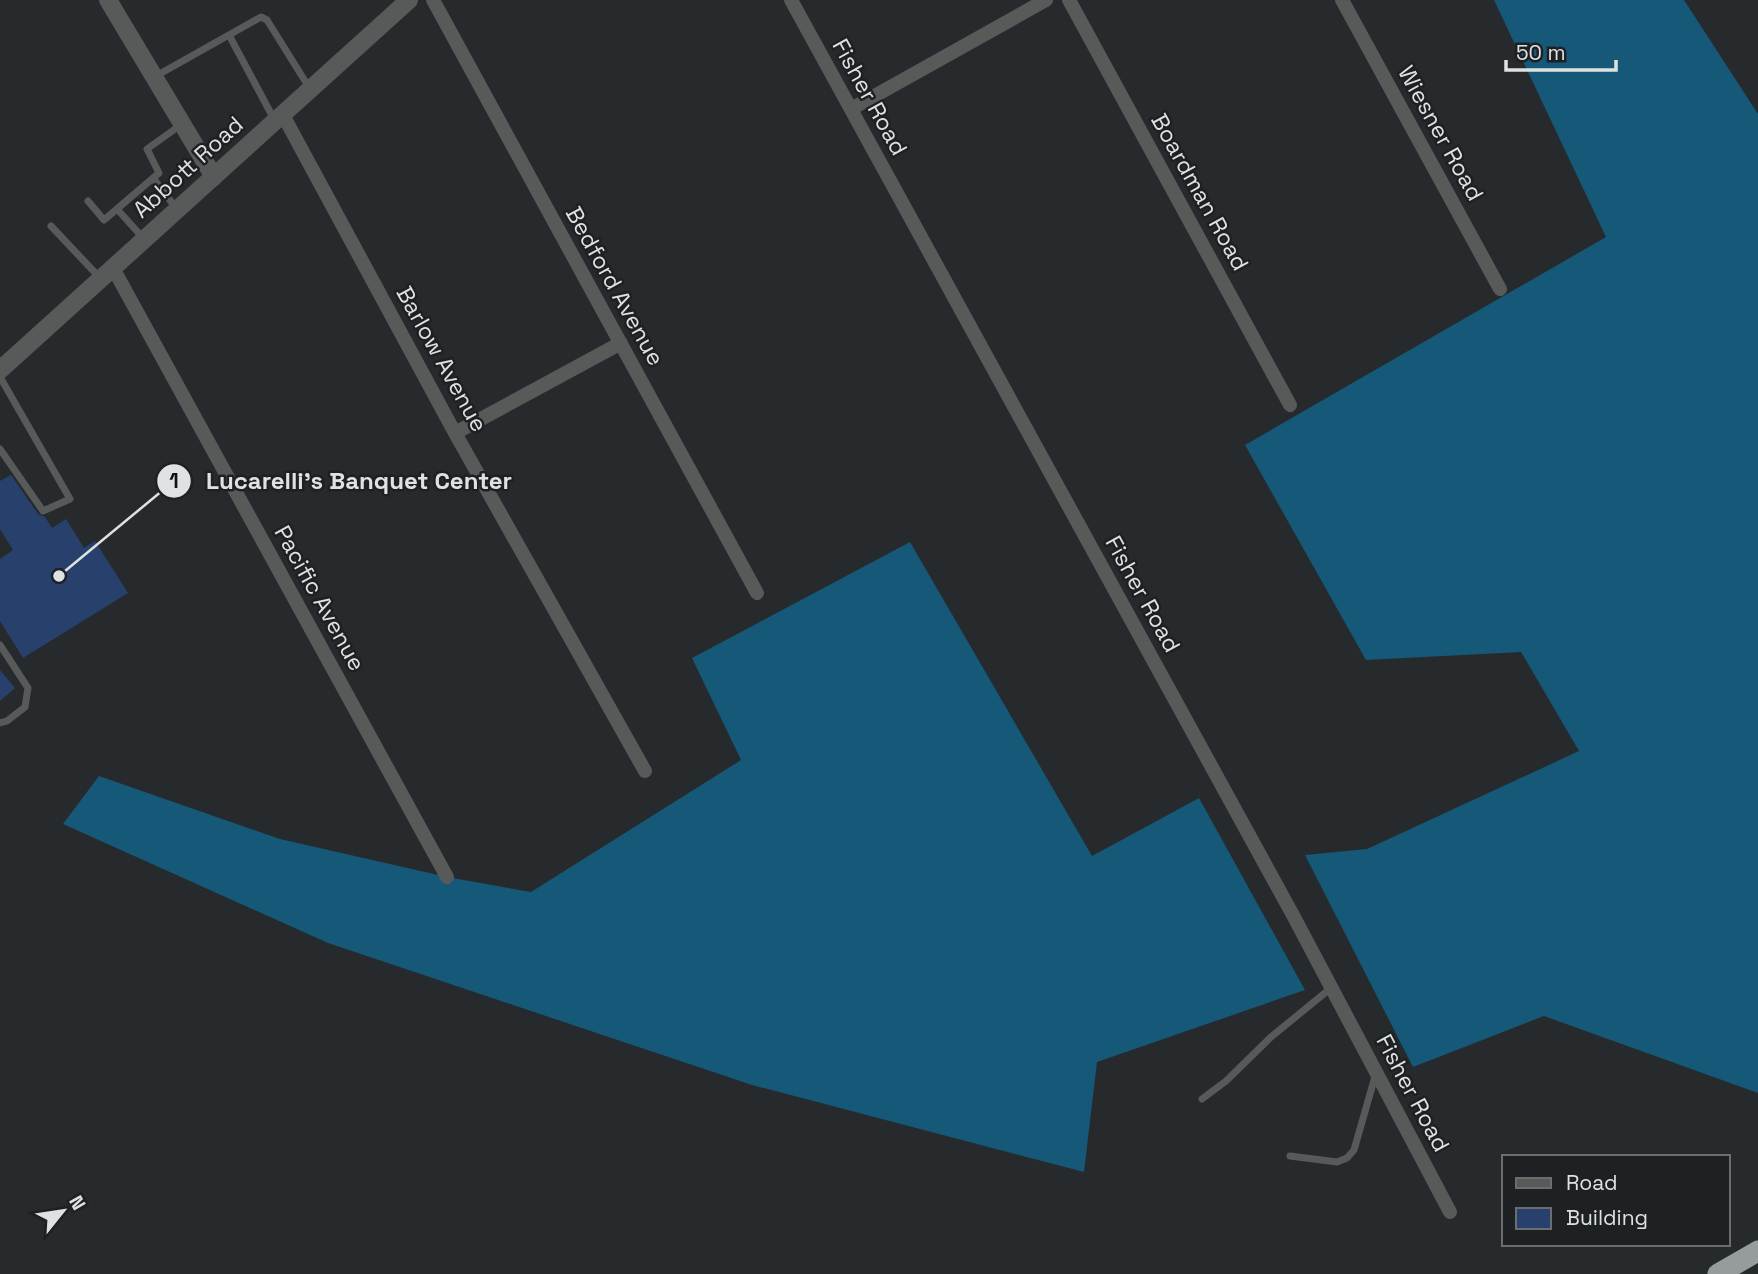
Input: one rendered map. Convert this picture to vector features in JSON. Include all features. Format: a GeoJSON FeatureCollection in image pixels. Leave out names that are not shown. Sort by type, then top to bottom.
{"type":"FeatureCollection","features":[{"type":"Feature","properties":{"kind":"highway"},"geometry":{"type":"LineString","coordinates":[[1718,1274],[1758,1251]]}},
{"type":"Feature","properties":{"kind":"street"},"geometry":{"type":"LineString","coordinates":[[108,0],[214,177]]}},
{"type":"Feature","properties":{"kind":"street","name":"Abbott Road"},"geometry":{"type":"LineString","coordinates":[[0,370],[409,0]]}},
{"type":"Feature","properties":{"kind":"street","name":"Bedford Avenue"},"geometry":{"type":"LineString","coordinates":[[433,0],[758,593]]}},
{"type":"Feature","properties":{"kind":"street","name":"Fisher Road"},"geometry":{"type":"LineString","coordinates":[[791,0],[1331,988],[1450,1212]]}},
{"type":"Feature","properties":{"kind":"street"},"geometry":{"type":"LineString","coordinates":[[851,109],[1046,0]]}},
{"type":"Feature","properties":{"kind":"street","name":"Boardman Road"},"geometry":{"type":"LineString","coordinates":[[1069,0],[1290,405]]}},
{"type":"Feature","properties":{"kind":"street","name":"Wiesner Road"},"geometry":{"type":"LineString","coordinates":[[1342,0],[1500,289]]}},
{"type":"Feature","properties":{"kind":"street","name":"Barlow Avenue"},"geometry":{"type":"LineString","coordinates":[[279,118],[645,771]]}},
{"type":"Feature","properties":{"kind":"street","name":"Pacific Avenue"},"geometry":{"type":"LineString","coordinates":[[107,274],[447,877]]}},
{"type":"Feature","properties":{"kind":"street"},"geometry":{"type":"LineString","coordinates":[[455,433],[621,343]]}},
{"type":"Feature","properties":{"kind":"lane"},"geometry":{"type":"LineString","coordinates":[[155,77],[261,17],[267,20],[310,90]]}},
{"type":"Feature","properties":{"kind":"lane"},"geometry":{"type":"LineString","coordinates":[[229,35],[279,118]]}},
{"type":"Feature","properties":{"kind":"lane"},"geometry":{"type":"LineString","coordinates":[[88,201],[104,220],[159,173],[147,149],[182,124]]}},
{"type":"Feature","properties":{"kind":"lane"},"geometry":{"type":"LineString","coordinates":[[152,178],[177,209]]}},
{"type":"Feature","properties":{"kind":"lane"},"geometry":{"type":"LineString","coordinates":[[117,209],[144,239]]}},
{"type":"Feature","properties":{"kind":"lane"},"geometry":{"type":"LineString","coordinates":[[51,226],[107,274]]}},
{"type":"Feature","properties":{"kind":"lane"},"geometry":{"type":"LineString","coordinates":[[0,377],[70,499],[43,511],[0,449]]}},
{"type":"Feature","properties":{"kind":"lane"},"geometry":{"type":"LineString","coordinates":[[0,645],[28,688],[25,707],[0,723]]}},
{"type":"Feature","properties":{"kind":"lane"},"geometry":{"type":"LineString","coordinates":[[1202,1099],[1331,988]]}},
{"type":"Feature","properties":{"kind":"lane"},"geometry":{"type":"LineString","coordinates":[[1290,1156],[1337,1162],[1347,1158],[1354,1150],[1376,1072]]}},
{"type":"Feature","properties":{"kind":"shaded area"},"geometry":{"type":"Polygon","coordinates":[[[1494,0],[1684,0],[1758,114],[1758,1093],[1544,1016],[1413,1067],[1305,855],[1367,849],[1579,751],[1521,652],[1366,660],[1245,445],[1606,237],[1494,0]]]}},
{"type":"Feature","properties":{"kind":"shaded area"},"geometry":{"type":"Polygon","coordinates":[[[910,542],[1092,856],[1199,798],[1305,990],[1097,1062],[1084,1172],[752,1085],[328,943],[63,824],[99,776],[280,839],[447,877],[531,892],[741,760],[692,658],[910,542]]]}},
{"type":"Feature","properties":{"kind":"building"},"geometry":{"type":"Polygon","coordinates":[[[11,475],[38,514],[45,517],[52,528],[66,519],[84,548],[95,541],[128,593],[23,658],[0,621],[0,559],[13,550],[0,529],[0,481],[11,475]]]}},
{"type":"Feature","properties":{"kind":"building"},"geometry":{"type":"Polygon","coordinates":[[[0,670],[15,688],[0,701],[0,670]]]}},
{"type":"Feature","properties":{"kind":"place","name":"Lucarelli's Banquet Center"},"geometry":{"type":"Point","coordinates":[59,576]}}]}
